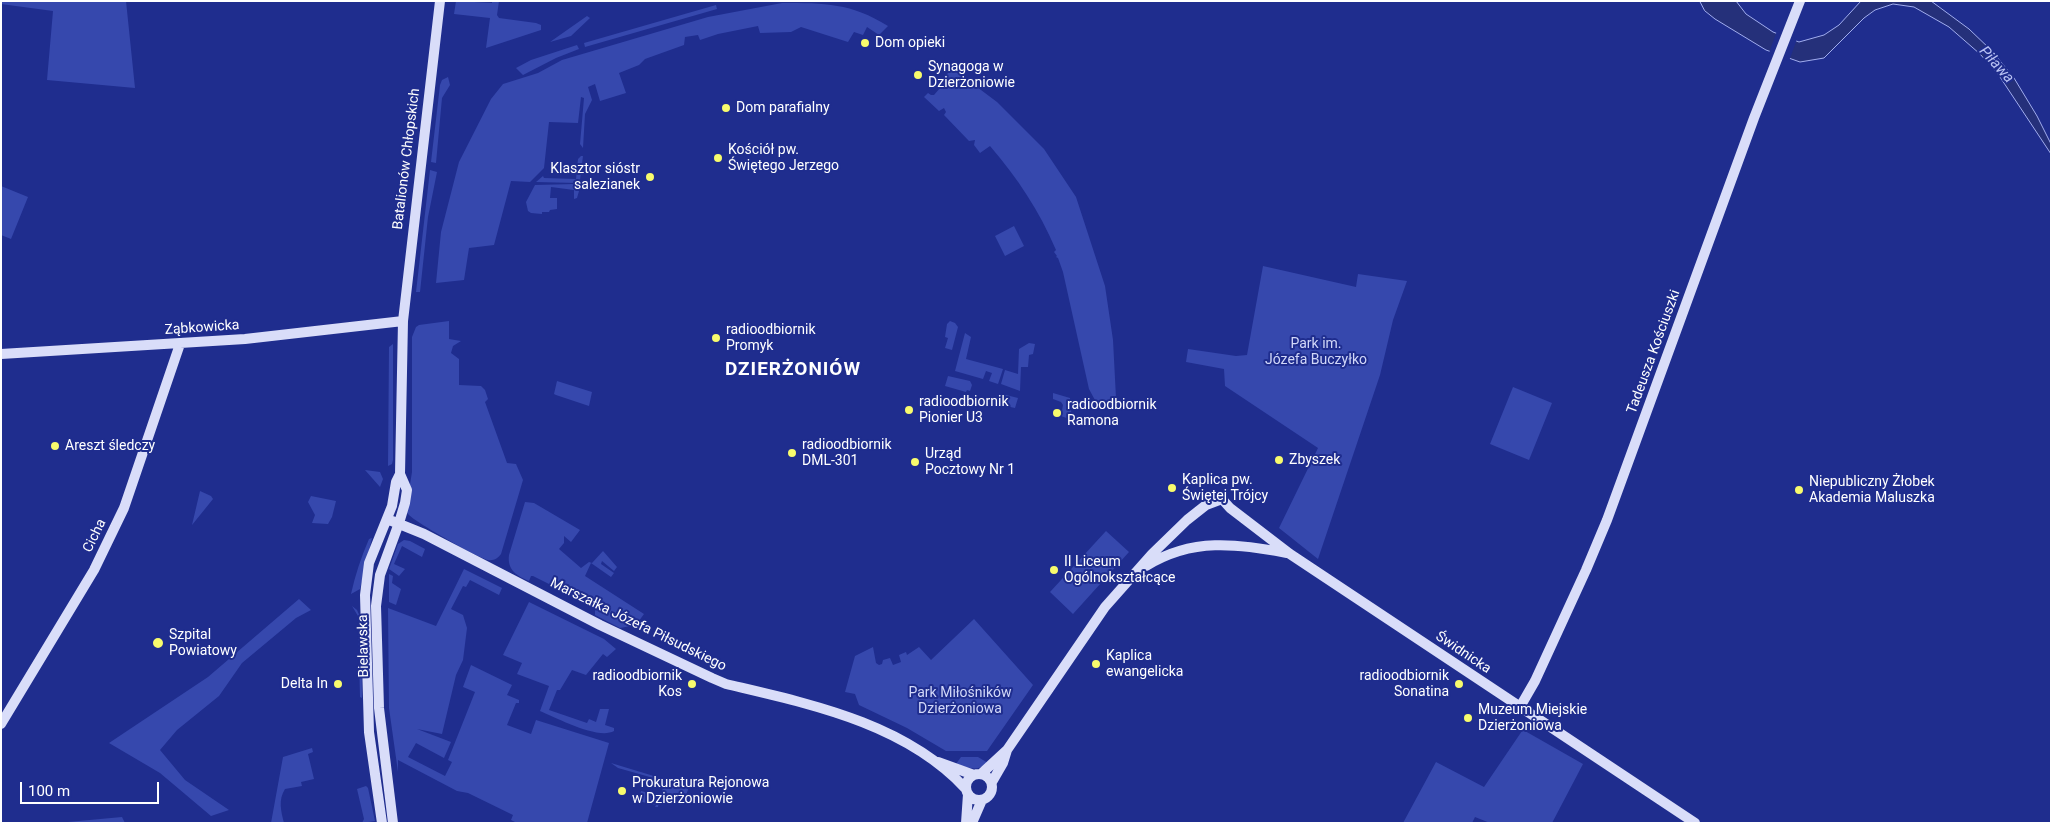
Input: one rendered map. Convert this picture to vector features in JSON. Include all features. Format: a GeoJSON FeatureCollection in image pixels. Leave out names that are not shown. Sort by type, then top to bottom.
{"type":"FeatureCollection","features":[{"type":"Feature","properties":{"kind":"street","name":"Batalionów Chłopskich"},"geometry":{"type":"LineString","coordinates":[[403,321],[440,1]]}},
{"type":"Feature","properties":{"kind":"street","name":"Tadeusza Kościuszki"},"geometry":{"type":"LineString","coordinates":[[1520,707],[1535,682],[1607,520],[1754,118],[1800,1]]}},
{"type":"Feature","properties":{"kind":"street","name":"Ząbkowicka"},"geometry":{"type":"LineString","coordinates":[[1,354],[180,344],[312,332],[403,321]]}},
{"type":"Feature","properties":{"kind":"street","name":"Bielawska"},"geometry":{"type":"LineString","coordinates":[[394,823],[365,629],[369,563],[387,519],[400,474],[403,321]]}},
{"type":"Feature","properties":{"kind":"street","name":"Cicha"},"geometry":{"type":"LineString","coordinates":[[1,724],[94,570],[124,508],[180,344]]}},
{"type":"Feature","properties":{"kind":"street","name":"Bielawska"},"geometry":{"type":"LineString","coordinates":[[382,823],[369,732],[378,583],[385,557],[399,524],[407,490],[400,474]]}},
{"type":"Feature","properties":{"kind":"street","name":"Świdnicka"},"geometry":{"type":"LineString","coordinates":[[1135,573],[1188,520],[1206,505],[1222,499],[1230,508],[1290,554],[1618,770],[1695,823]]}},
{"type":"Feature","properties":{"kind":"street","name":"Marszałka Józefa Piłsudskiego"},"geometry":{"type":"LineString","coordinates":[[387,519],[634,642],[712,678],[726,684],[838,713],[881,730],[938,762],[978,774]]}},
{"type":"Feature","properties":{"kind":"street"},"geometry":{"type":"LineString","coordinates":[[972,823],[982,800],[990,794],[992,782],[1007,750],[1097,617],[1135,573],[1175,551],[1196,547],[1230,545],[1290,554]]}},
{"type":"Feature","properties":{"kind":"street"},"geometry":{"type":"LineString","coordinates":[[966,823],[968,780],[1007,750]]}},
{"type":"Feature","properties":{"kind":"street","name":"Marszałka Józefa Piłsudskiego"},"geometry":{"type":"LineString","coordinates":[[938,762],[967,792]]}},
{"type":"Feature","properties":{"kind":"street"},"geometry":{"type":"LineString","coordinates":[[978,774],[989,777],[992,782]]}},
{"type":"Feature","properties":{"kind":"street"},"geometry":{"type":"LineString","coordinates":[[967,792],[974,799],[982,800]]}},
{"type":"Feature","properties":{"kind":"green space"},"geometry":{"type":"Polygon","coordinates":[[[1,1],[126,1],[135,88],[47,80],[53,11],[1,4],[1,1]]]}},
{"type":"Feature","properties":{"kind":"green space"},"geometry":{"type":"Polygon","coordinates":[[[456,1],[492,3],[492,1],[499,1],[497,15],[499,18],[536,23],[541,25],[541,30],[486,48],[490,18],[454,14],[456,1]]]}},
{"type":"Feature","properties":{"kind":"green space"},"geometry":{"type":"Polygon","coordinates":[[[782,3],[811,3],[837,6],[875,18],[888,26],[879,35],[867,27],[863,35],[854,32],[848,42],[801,27],[791,32],[760,33],[758,26],[718,34],[700,40],[698,35],[685,37],[684,45],[645,59],[639,65],[619,73],[626,93],[600,101],[595,84],[588,87],[592,100],[585,114],[583,148],[580,144],[584,98],[581,97],[578,123],[549,122],[544,168],[530,182],[511,181],[494,245],[469,248],[464,280],[436,283],[441,232],[459,162],[491,99],[503,84],[538,73],[562,60],[708,17],[782,3]]]}},
{"type":"Feature","properties":{"kind":"green space"},"geometry":{"type":"Polygon","coordinates":[[[716,5],[717,9],[585,47],[584,43],[716,5]]]}},
{"type":"Feature","properties":{"kind":"green space"},"geometry":{"type":"Polygon","coordinates":[[[587,16],[590,18],[571,36],[550,42],[587,16]]]}},
{"type":"Feature","properties":{"kind":"green space"},"geometry":{"type":"Polygon","coordinates":[[[577,45],[579,49],[556,58],[523,75],[516,68],[531,60],[577,45]]]}},
{"type":"Feature","properties":{"kind":"green space"},"geometry":{"type":"Polygon","coordinates":[[[953,69],[997,102],[1044,149],[1076,197],[1105,286],[1113,340],[1116,398],[1113,405],[1096,402],[1089,389],[1063,272],[1054,252],[1056,250],[1035,208],[1019,183],[990,146],[980,153],[974,145],[975,140],[969,141],[944,115],[946,112],[944,108],[939,111],[924,97],[928,93],[934,95],[940,88],[936,83],[953,69]]]}},
{"type":"Feature","properties":{"kind":"green space"},"geometry":{"type":"Polygon","coordinates":[[[448,77],[450,85],[442,98],[436,163],[431,162],[440,85],[442,80],[448,77]]]}},
{"type":"Feature","properties":{"kind":"green space"},"geometry":{"type":"Polygon","coordinates":[[[583,156],[580,180],[577,183],[536,182],[543,176],[544,178],[576,179],[578,159],[583,156]]]}},
{"type":"Feature","properties":{"kind":"green space"},"geometry":{"type":"Polygon","coordinates":[[[430,170],[437,172],[428,217],[420,292],[416,292],[430,170]]]}},
{"type":"Feature","properties":{"kind":"green space"},"geometry":{"type":"Polygon","coordinates":[[[575,184],[579,191],[577,198],[574,199],[574,190],[551,187],[550,198],[557,198],[557,209],[542,212],[542,214],[528,211],[526,202],[535,185],[575,184]]]}},
{"type":"Feature","properties":{"kind":"green space"},"geometry":{"type":"Polygon","coordinates":[[[1,186],[28,197],[11,239],[1,235],[1,186]]]}},
{"type":"Feature","properties":{"kind":"green space"},"geometry":{"type":"Polygon","coordinates":[[[1014,226],[1024,246],[1005,256],[995,236],[1014,226]]]}},
{"type":"Feature","properties":{"kind":"green space","name":"Park im. Józefa Buczyłko"},"geometry":{"type":"Polygon","coordinates":[[[1263,266],[1356,287],[1358,274],[1407,281],[1393,320],[1380,375],[1318,559],[1279,528],[1318,448],[1225,386],[1224,369],[1186,362],[1188,349],[1236,356],[1247,355],[1263,266]]]}},
{"type":"Feature","properties":{"kind":"green space"},"geometry":{"type":"Polygon","coordinates":[[[449,321],[449,339],[461,341],[453,346],[451,353],[459,359],[459,385],[481,386],[485,390],[488,399],[485,402],[507,463],[516,464],[523,480],[501,554],[492,560],[482,558],[435,532],[414,519],[407,513],[406,509],[412,472],[412,337],[416,327],[419,325],[449,321]]]}},
{"type":"Feature","properties":{"kind":"green space"},"geometry":{"type":"Polygon","coordinates":[[[950,321],[958,327],[952,350],[945,348],[948,338],[945,337],[947,324],[950,321]]]}},
{"type":"Feature","properties":{"kind":"green space"},"geometry":{"type":"Polygon","coordinates":[[[965,333],[971,337],[966,359],[1003,369],[998,384],[989,381],[992,373],[986,371],[983,379],[955,371],[965,333]]]}},
{"type":"Feature","properties":{"kind":"green space"},"geometry":{"type":"Polygon","coordinates":[[[1029,343],[1035,344],[1033,354],[1029,355],[1028,367],[1021,367],[1020,391],[1001,384],[1005,370],[1018,374],[1019,349],[1029,343]]]}},
{"type":"Feature","properties":{"kind":"green space"},"geometry":{"type":"Polygon","coordinates":[[[393,344],[393,460],[392,464],[388,466],[389,347],[393,344]]]}},
{"type":"Feature","properties":{"kind":"green space"},"geometry":{"type":"Polygon","coordinates":[[[948,376],[970,381],[972,385],[970,391],[967,390],[966,392],[945,386],[948,376]]]}},
{"type":"Feature","properties":{"kind":"green space"},"geometry":{"type":"Polygon","coordinates":[[[557,381],[592,392],[589,406],[554,394],[557,381]]]}},
{"type":"Feature","properties":{"kind":"green space"},"geometry":{"type":"Polygon","coordinates":[[[1513,387],[1552,403],[1529,460],[1490,444],[1513,387]]]}},
{"type":"Feature","properties":{"kind":"green space"},"geometry":{"type":"Polygon","coordinates":[[[1053,393],[1070,398],[1072,420],[1061,416],[1063,405],[1061,402],[1053,399],[1053,393]]]}},
{"type":"Feature","properties":{"kind":"green space"},"geometry":{"type":"Polygon","coordinates":[[[1002,394],[1018,398],[1015,408],[1006,406],[999,400],[998,395],[1002,394]]]}},
{"type":"Feature","properties":{"kind":"green space"},"geometry":{"type":"Polygon","coordinates":[[[365,470],[380,472],[383,479],[380,487],[365,470]]]}},
{"type":"Feature","properties":{"kind":"green space"},"geometry":{"type":"Polygon","coordinates":[[[200,491],[211,496],[213,499],[192,525],[200,491]]]}},
{"type":"Feature","properties":{"kind":"green space"},"geometry":{"type":"Polygon","coordinates":[[[311,496],[336,501],[328,524],[312,523],[315,515],[308,502],[311,496]]]}},
{"type":"Feature","properties":{"kind":"green space"},"geometry":{"type":"Polygon","coordinates":[[[525,502],[534,503],[580,530],[571,542],[564,536],[564,543],[559,549],[581,568],[589,562],[592,563],[603,551],[617,567],[614,571],[602,561],[601,564],[614,573],[611,577],[591,563],[585,576],[644,614],[636,625],[620,628],[595,615],[595,607],[533,576],[531,576],[529,581],[514,572],[510,565],[509,555],[525,502]]]}},
{"type":"Feature","properties":{"kind":"green space"},"geometry":{"type":"Polygon","coordinates":[[[1106,531],[1129,552],[1073,614],[1050,592],[1106,531]]]}},
{"type":"Feature","properties":{"kind":"green space"},"geometry":{"type":"Polygon","coordinates":[[[372,538],[360,589],[351,594],[363,553],[369,539],[372,538]]]}},
{"type":"Feature","properties":{"kind":"green space"},"geometry":{"type":"Polygon","coordinates":[[[404,540],[425,549],[422,557],[402,546],[394,564],[405,569],[399,576],[389,569],[398,544],[404,540]]]}},
{"type":"Feature","properties":{"kind":"green space"},"geometry":{"type":"Polygon","coordinates":[[[464,569],[502,588],[499,595],[470,580],[466,587],[463,586],[451,609],[463,615],[467,628],[463,660],[456,675],[442,734],[417,729],[451,742],[444,758],[416,743],[408,757],[445,776],[452,762],[448,760],[475,692],[463,687],[471,665],[512,685],[507,695],[519,700],[519,703],[516,703],[507,725],[531,734],[536,720],[609,743],[587,823],[517,823],[511,820],[513,815],[468,793],[457,791],[398,760],[398,772],[389,708],[388,608],[436,626],[464,569]]]}},
{"type":"Feature","properties":{"kind":"green space"},"geometry":{"type":"Polygon","coordinates":[[[389,574],[393,576],[392,583],[401,589],[396,605],[389,602],[389,574]]]}},
{"type":"Feature","properties":{"kind":"green space"},"geometry":{"type":"Polygon","coordinates":[[[299,599],[311,610],[296,618],[242,663],[219,696],[177,730],[160,750],[185,780],[229,810],[211,816],[160,773],[109,743],[208,677],[299,599]]]}},
{"type":"Feature","properties":{"kind":"green space"},"geometry":{"type":"Polygon","coordinates":[[[529,602],[604,639],[616,649],[607,657],[603,654],[586,675],[572,670],[560,690],[557,690],[549,710],[587,723],[589,719],[596,722],[600,709],[609,709],[605,725],[614,728],[614,731],[598,733],[567,723],[540,711],[549,686],[517,674],[522,663],[503,655],[529,602]]]}},
{"type":"Feature","properties":{"kind":"green space"},"geometry":{"type":"Polygon","coordinates":[[[352,606],[357,610],[361,619],[362,698],[360,697],[358,616],[352,606]]]}},
{"type":"Feature","properties":{"kind":"green space","name":"Park Miłośników Dzierżoniowa"},"geometry":{"type":"Polygon","coordinates":[[[974,619],[1033,685],[987,751],[946,751],[907,728],[859,705],[855,694],[845,692],[855,656],[873,647],[876,663],[882,664],[883,660],[890,658],[893,665],[901,662],[899,655],[906,652],[907,655],[919,647],[931,660],[974,619]]]}},
{"type":"Feature","properties":{"kind":"green space"},"geometry":{"type":"Polygon","coordinates":[[[1524,728],[1525,731],[1583,764],[1552,823],[1490,823],[1475,817],[1472,823],[1403,823],[1436,762],[1484,787],[1524,728]]]}},
{"type":"Feature","properties":{"kind":"green space"},"geometry":{"type":"Polygon","coordinates":[[[312,748],[313,752],[308,754],[314,779],[301,782],[302,786],[285,789],[281,801],[284,823],[271,823],[283,757],[312,748]]]}},
{"type":"Feature","properties":{"kind":"green space"},"geometry":{"type":"Polygon","coordinates":[[[961,757],[978,757],[988,763],[980,768],[969,768],[956,764],[961,757]]]}},
{"type":"Feature","properties":{"kind":"green space"},"geometry":{"type":"Polygon","coordinates":[[[611,763],[667,780],[674,779],[690,784],[685,798],[662,792],[664,781],[618,768],[611,763]]]}},
{"type":"Feature","properties":{"kind":"green space"},"geometry":{"type":"Polygon","coordinates":[[[366,786],[375,821],[362,823],[364,819],[357,789],[366,786]]]}},
{"type":"Feature","properties":{"kind":"green space"},"geometry":{"type":"Polygon","coordinates":[[[641,791],[660,796],[658,807],[638,801],[641,791]]]}},
{"type":"Feature","properties":{"kind":"green space"},"geometry":{"type":"Polygon","coordinates":[[[122,817],[125,823],[57,823],[122,817]]]}},
{"type":"Feature","properties":{"kind":"water","name":"Piława"},"geometry":{"type":"Polygon","coordinates":[[[1700,1],[1736,1],[1746,14],[1773,32],[1799,42],[1824,35],[1839,25],[1861,1],[1931,1],[1969,29],[1992,51],[2014,78],[2051,144],[2051,154],[1998,74],[1980,54],[1949,27],[1914,7],[1893,4],[1875,10],[1864,18],[1824,58],[1800,62],[1766,50],[1715,19],[1705,11],[1700,1]]]}},
{"type":"Feature","properties":{"kind":"pier"},"geometry":{"type":"Polygon","coordinates":[[[1777,31],[1797,39],[1789,61],[1769,53],[1777,31]]]}},
{"type":"Feature","properties":{"kind":"place","name":"Dom opieki"},"geometry":{"type":"Point","coordinates":[865,43]}},
{"type":"Feature","properties":{"kind":"place","name":"Synagoga w Dzierżoniowie"},"geometry":{"type":"Point","coordinates":[918,75]}},
{"type":"Feature","properties":{"kind":"place","name":"Dom parafialny"},"geometry":{"type":"Point","coordinates":[726,108]}},
{"type":"Feature","properties":{"kind":"place","name":"Kościół pw. Świętego Jerzego"},"geometry":{"type":"Point","coordinates":[718,158]}},
{"type":"Feature","properties":{"kind":"place","name":"Klasztor sióstr salezianek"},"geometry":{"type":"Point","coordinates":[650,177]}},
{"type":"Feature","properties":{"kind":"place","name":"radioodbiornik Promyk"},"geometry":{"type":"Point","coordinates":[716,338]}},
{"type":"Feature","properties":{"kind":"place","name":"radioodbiornik Pionier U3"},"geometry":{"type":"Point","coordinates":[909,410]}},
{"type":"Feature","properties":{"kind":"place","name":"radioodbiornik Ramona"},"geometry":{"type":"Point","coordinates":[1057,413]}},
{"type":"Feature","properties":{"kind":"place","name":"Areszt śledczy"},"geometry":{"type":"Point","coordinates":[55,446]}},
{"type":"Feature","properties":{"kind":"place","name":"radioodbiornik DML-301"},"geometry":{"type":"Point","coordinates":[792,453]}},
{"type":"Feature","properties":{"kind":"place","name":"Zbyszek"},"geometry":{"type":"Point","coordinates":[1279,460]}},
{"type":"Feature","properties":{"kind":"place","name":"Urząd Pocztowy Nr 1"},"geometry":{"type":"Point","coordinates":[915,462]}},
{"type":"Feature","properties":{"kind":"place","name":"Kaplica pw. Świętej Trójcy"},"geometry":{"type":"Point","coordinates":[1172,488]}},
{"type":"Feature","properties":{"kind":"place","name":"Niepubliczny Żłobek Akademia Maluszka"},"geometry":{"type":"Point","coordinates":[1799,490]}},
{"type":"Feature","properties":{"kind":"place","name":"II Liceum Ogólnokształcące"},"geometry":{"type":"Point","coordinates":[1054,570]}},
{"type":"Feature","properties":{"kind":"place","name":"Szpital Powiatowy"},"geometry":{"type":"Point","coordinates":[158,643]}},
{"type":"Feature","properties":{"kind":"place","name":"Kaplica ewangelicka"},"geometry":{"type":"Point","coordinates":[1096,664]}},
{"type":"Feature","properties":{"kind":"place","name":"Delta In"},"geometry":{"type":"Point","coordinates":[338,684]}},
{"type":"Feature","properties":{"kind":"place","name":"radioodbiornik Kos"},"geometry":{"type":"Point","coordinates":[692,684]}},
{"type":"Feature","properties":{"kind":"place","name":"radioodbiornik Sonatina"},"geometry":{"type":"Point","coordinates":[1459,684]}},
{"type":"Feature","properties":{"kind":"place","name":"Muzeum Miejskie Dzierżoniowa"},"geometry":{"type":"Point","coordinates":[1468,718]}},
{"type":"Feature","properties":{"kind":"place","name":"Prokuratura Rejonowa w Dzierżoniowie"},"geometry":{"type":"Point","coordinates":[622,791]}},
{"type":"Feature","properties":{"kind":"district","name":"DZIERŻONIÓW"},"geometry":{"type":"Point","coordinates":[793,370]}}]}
